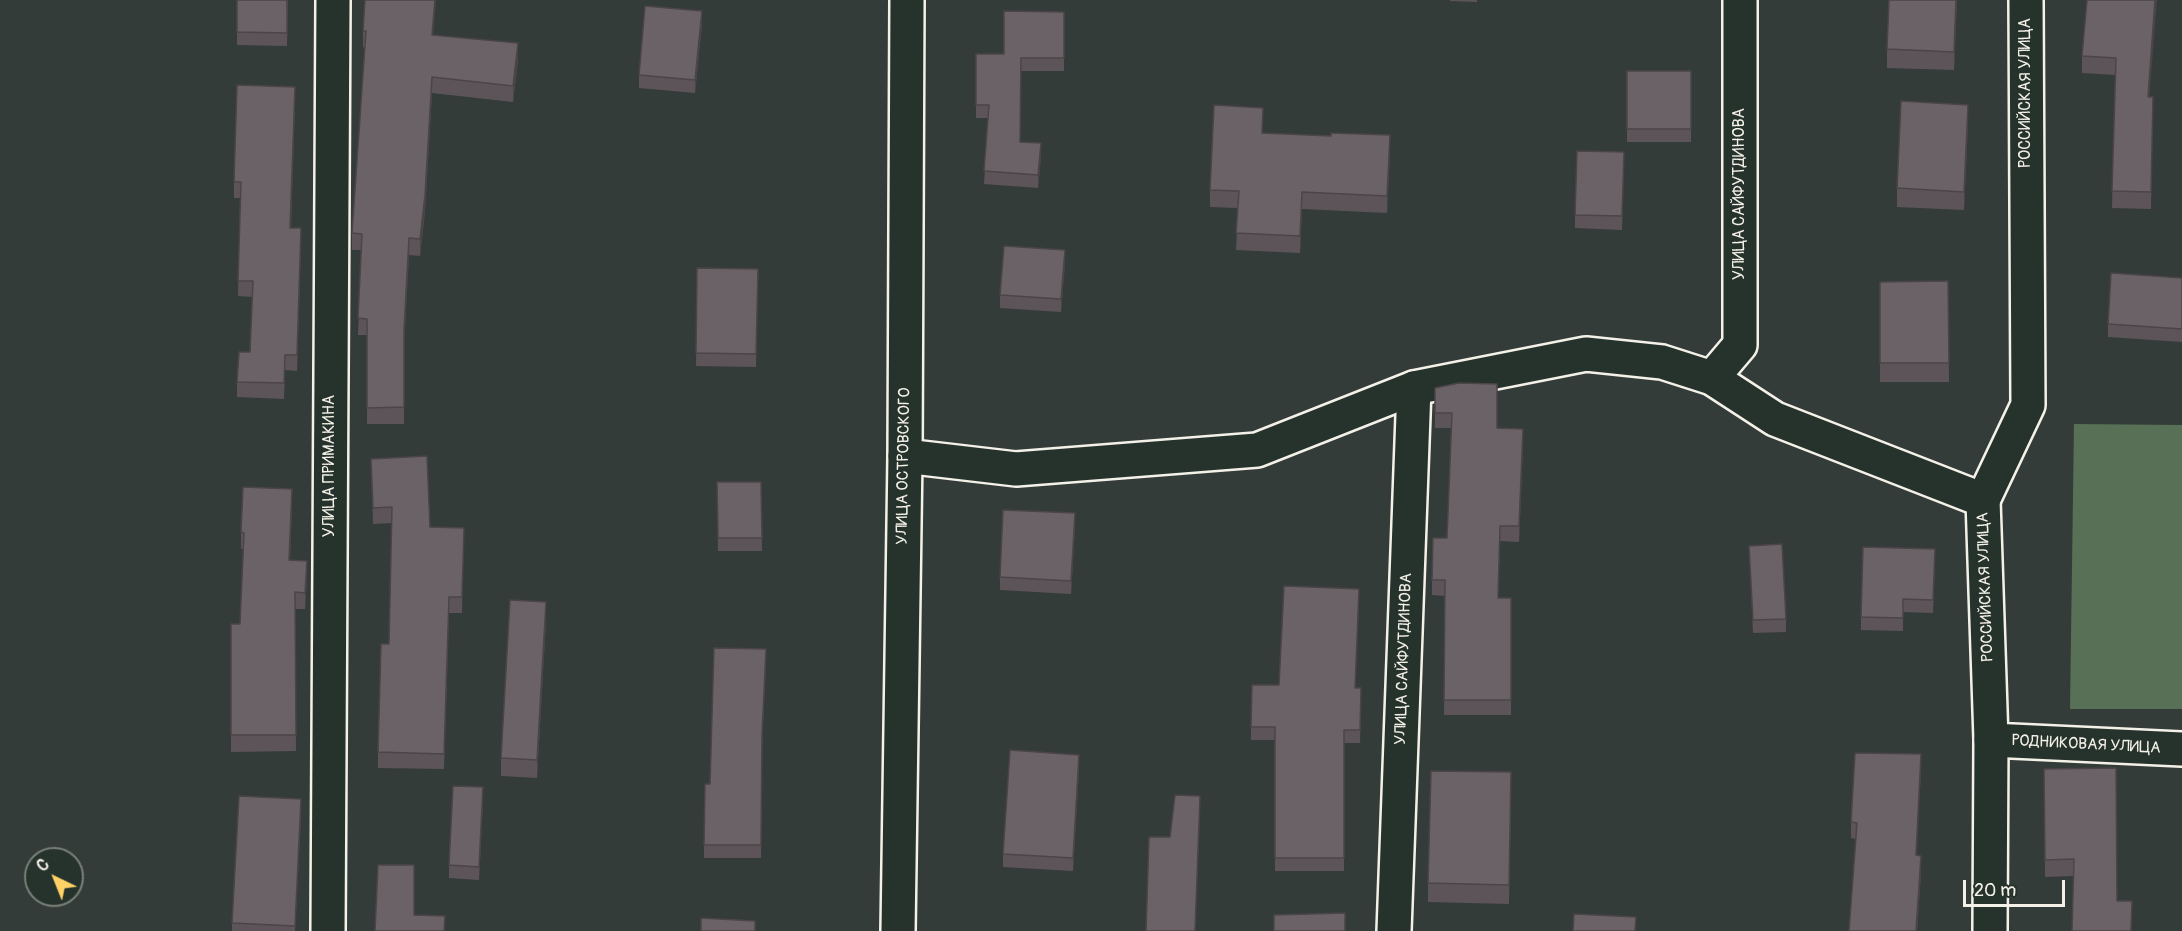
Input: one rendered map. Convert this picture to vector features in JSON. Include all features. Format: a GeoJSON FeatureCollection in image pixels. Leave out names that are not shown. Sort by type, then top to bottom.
{"type":"FeatureCollection","features":[{"type":"Feature","properties":{"kind":"street","name":"УЛИЦА ПРИМАКИНА"},"geometry":{"type":"LineString","coordinates":[[328,931],[333,0]]}},
{"type":"Feature","properties":{"kind":"street","name":"УЛИЦА ОСТРОВСКОГО"},"geometry":{"type":"LineString","coordinates":[[898,931],[907,0]]}},
{"type":"Feature","properties":{"kind":"street","name":"УЛИЦА САЙФУТДИНОВА"},"geometry":{"type":"LineString","coordinates":[[1712,378],[1740,345],[1740,0]]}},
{"type":"Feature","properties":{"kind":"street","name":"РОССИЙСКАЯ УЛИЦА"},"geometry":{"type":"LineString","coordinates":[[1990,931],[1991,740],[1983,500],[2028,405],[2026,0]]}},
{"type":"Feature","properties":{"kind":"street"},"geometry":{"type":"LineString","coordinates":[[904,456],[1016,469],[1257,450],[1414,388],[1586,354],[1662,362],[1712,378],[1775,419],[1983,500]]}},
{"type":"Feature","properties":{"kind":"street","name":"УЛИЦА САЙФУТДИНОВА"},"geometry":{"type":"LineString","coordinates":[[1394,931],[1414,388]]}},
{"type":"Feature","properties":{"kind":"street","name":"РОДНИКОВАЯ УЛИЦА"},"geometry":{"type":"LineString","coordinates":[[1991,740],[2182,749]]}},
{"type":"Feature","properties":{"kind":"green space"},"geometry":{"type":"Polygon","coordinates":[[[2074,424],[2182,425],[2182,709],[2070,709],[2074,424]]]}},
{"type":"Feature","properties":{"kind":"building"},"geometry":{"type":"Polygon","coordinates":[[[237,0],[287,0],[287,33],[237,32],[237,0]]]}},
{"type":"Feature","properties":{"kind":"building"},"geometry":{"type":"Polygon","coordinates":[[[365,0],[435,0],[432,35],[518,43],[513,86],[432,77],[420,239],[409,238],[404,329],[404,407],[367,408],[367,319],[358,318],[362,234],[352,233],[366,31],[363,31],[365,0]]]}},
{"type":"Feature","properties":{"kind":"building"},"geometry":{"type":"Polygon","coordinates":[[[1889,0],[1956,0],[1954,52],[1887,49],[1889,0]]]}},
{"type":"Feature","properties":{"kind":"building"},"geometry":{"type":"Polygon","coordinates":[[[2087,0],[2155,0],[2148,97],[2153,97],[2151,192],[2112,191],[2116,58],[2082,56],[2087,0]]]}},
{"type":"Feature","properties":{"kind":"building"},"geometry":{"type":"Polygon","coordinates":[[[645,6],[702,11],[695,80],[639,75],[645,6]]]}},
{"type":"Feature","properties":{"kind":"building"},"geometry":{"type":"Polygon","coordinates":[[[1004,11],[1064,12],[1064,58],[1021,58],[1020,142],[1041,143],[1038,175],[984,171],[989,105],[976,105],[976,54],[1004,54],[1004,11]]]}},
{"type":"Feature","properties":{"kind":"building"},"geometry":{"type":"Polygon","coordinates":[[[1627,71],[1691,71],[1691,129],[1627,129],[1627,71]]]}},
{"type":"Feature","properties":{"kind":"building"},"geometry":{"type":"Polygon","coordinates":[[[237,85],[295,87],[290,228],[301,228],[297,355],[285,355],[284,383],[237,382],[239,352],[250,352],[253,281],[238,281],[241,182],[234,182],[237,85]]]}},
{"type":"Feature","properties":{"kind":"building"},"geometry":{"type":"Polygon","coordinates":[[[1901,101],[1968,105],[1964,192],[1897,188],[1901,101]]]}},
{"type":"Feature","properties":{"kind":"building"},"geometry":{"type":"Polygon","coordinates":[[[1214,105],[1263,108],[1262,133],[1331,136],[1331,133],[1390,135],[1387,196],[1302,192],[1300,236],[1236,233],[1239,191],[1210,190],[1214,105]]]}},
{"type":"Feature","properties":{"kind":"building"},"geometry":{"type":"Polygon","coordinates":[[[1577,151],[1624,152],[1622,216],[1575,215],[1577,151]]]}},
{"type":"Feature","properties":{"kind":"building"},"geometry":{"type":"Polygon","coordinates":[[[1004,246],[1065,250],[1061,299],[1000,295],[1004,246]]]}},
{"type":"Feature","properties":{"kind":"building"},"geometry":{"type":"Polygon","coordinates":[[[697,268],[758,269],[756,354],[696,353],[697,268]]]}},
{"type":"Feature","properties":{"kind":"building"},"geometry":{"type":"Polygon","coordinates":[[[2111,273],[2182,278],[2182,329],[2108,324],[2111,273]]]}},
{"type":"Feature","properties":{"kind":"building"},"geometry":{"type":"Polygon","coordinates":[[[1948,281],[1949,363],[1880,363],[1880,282],[1948,281]]]}},
{"type":"Feature","properties":{"kind":"building"},"geometry":{"type":"Polygon","coordinates":[[[1459,383],[1497,384],[1497,428],[1523,429],[1519,526],[1500,526],[1498,598],[1511,598],[1511,700],[1444,700],[1445,580],[1432,580],[1433,538],[1447,538],[1452,413],[1435,413],[1435,388],[1459,383]]]}},
{"type":"Feature","properties":{"kind":"building"},"geometry":{"type":"Polygon","coordinates":[[[427,456],[430,527],[464,528],[462,597],[449,597],[444,754],[378,752],[381,644],[389,644],[392,507],[373,508],[371,459],[427,456]]]}},
{"type":"Feature","properties":{"kind":"building"},"geometry":{"type":"Polygon","coordinates":[[[717,482],[761,482],[762,538],[718,538],[717,482]]]}},
{"type":"Feature","properties":{"kind":"building"},"geometry":{"type":"Polygon","coordinates":[[[243,487],[292,489],[289,560],[307,561],[305,593],[295,592],[296,735],[231,735],[231,624],[240,624],[244,533],[241,532],[243,487]]]}},
{"type":"Feature","properties":{"kind":"building"},"geometry":{"type":"Polygon","coordinates":[[[1003,510],[1075,513],[1071,581],[1000,577],[1003,510]]]}},
{"type":"Feature","properties":{"kind":"building"},"geometry":{"type":"Polygon","coordinates":[[[1782,544],[1786,619],[1753,620],[1749,546],[1782,544]]]}},
{"type":"Feature","properties":{"kind":"building"},"geometry":{"type":"Polygon","coordinates":[[[1863,547],[1935,549],[1933,600],[1903,599],[1903,618],[1861,617],[1863,547]]]}},
{"type":"Feature","properties":{"kind":"building"},"geometry":{"type":"Polygon","coordinates":[[[1284,586],[1359,589],[1355,688],[1361,688],[1360,730],[1344,730],[1344,858],[1275,858],[1275,727],[1251,727],[1252,685],[1279,685],[1284,586]]]}},
{"type":"Feature","properties":{"kind":"building"},"geometry":{"type":"Polygon","coordinates":[[[510,600],[546,602],[537,760],[501,758],[510,600]]]}},
{"type":"Feature","properties":{"kind":"building"},"geometry":{"type":"Polygon","coordinates":[[[714,648],[766,649],[762,735],[761,845],[704,845],[705,784],[710,784],[714,648]]]}},
{"type":"Feature","properties":{"kind":"building"},"geometry":{"type":"Polygon","coordinates":[[[1010,750],[1079,755],[1073,858],[1003,854],[1010,750]]]}},
{"type":"Feature","properties":{"kind":"building"},"geometry":{"type":"Polygon","coordinates":[[[1855,753],[1921,754],[1916,855],[1921,856],[1916,931],[1849,931],[1857,823],[1851,822],[1855,753]]]}},
{"type":"Feature","properties":{"kind":"building"},"geometry":{"type":"Polygon","coordinates":[[[2116,768],[2117,901],[2132,901],[2131,931],[2072,931],[2074,859],[2045,860],[2044,769],[2116,768]]]}},
{"type":"Feature","properties":{"kind":"building"},"geometry":{"type":"Polygon","coordinates":[[[1431,771],[1511,772],[1509,885],[1428,883],[1431,771]]]}},
{"type":"Feature","properties":{"kind":"building"},"geometry":{"type":"Polygon","coordinates":[[[453,786],[483,787],[479,867],[449,865],[453,786]]]}},
{"type":"Feature","properties":{"kind":"building"},"geometry":{"type":"Polygon","coordinates":[[[1175,795],[1200,796],[1195,931],[1146,931],[1149,837],[1170,837],[1175,795]]]}},
{"type":"Feature","properties":{"kind":"building"},"geometry":{"type":"Polygon","coordinates":[[[239,796],[301,799],[295,926],[232,923],[239,796]]]}},
{"type":"Feature","properties":{"kind":"building"},"geometry":{"type":"Polygon","coordinates":[[[378,865],[414,865],[414,915],[445,916],[444,931],[375,931],[378,865]]]}},
{"type":"Feature","properties":{"kind":"building"},"geometry":{"type":"Polygon","coordinates":[[[1345,913],[1345,931],[1274,931],[1274,915],[1345,913]]]}},
{"type":"Feature","properties":{"kind":"building"},"geometry":{"type":"Polygon","coordinates":[[[1574,914],[1636,917],[1635,931],[1573,931],[1574,914]]]}},
{"type":"Feature","properties":{"kind":"building"},"geometry":{"type":"Polygon","coordinates":[[[701,918],[755,921],[755,931],[701,931],[701,918]]]}}]}
